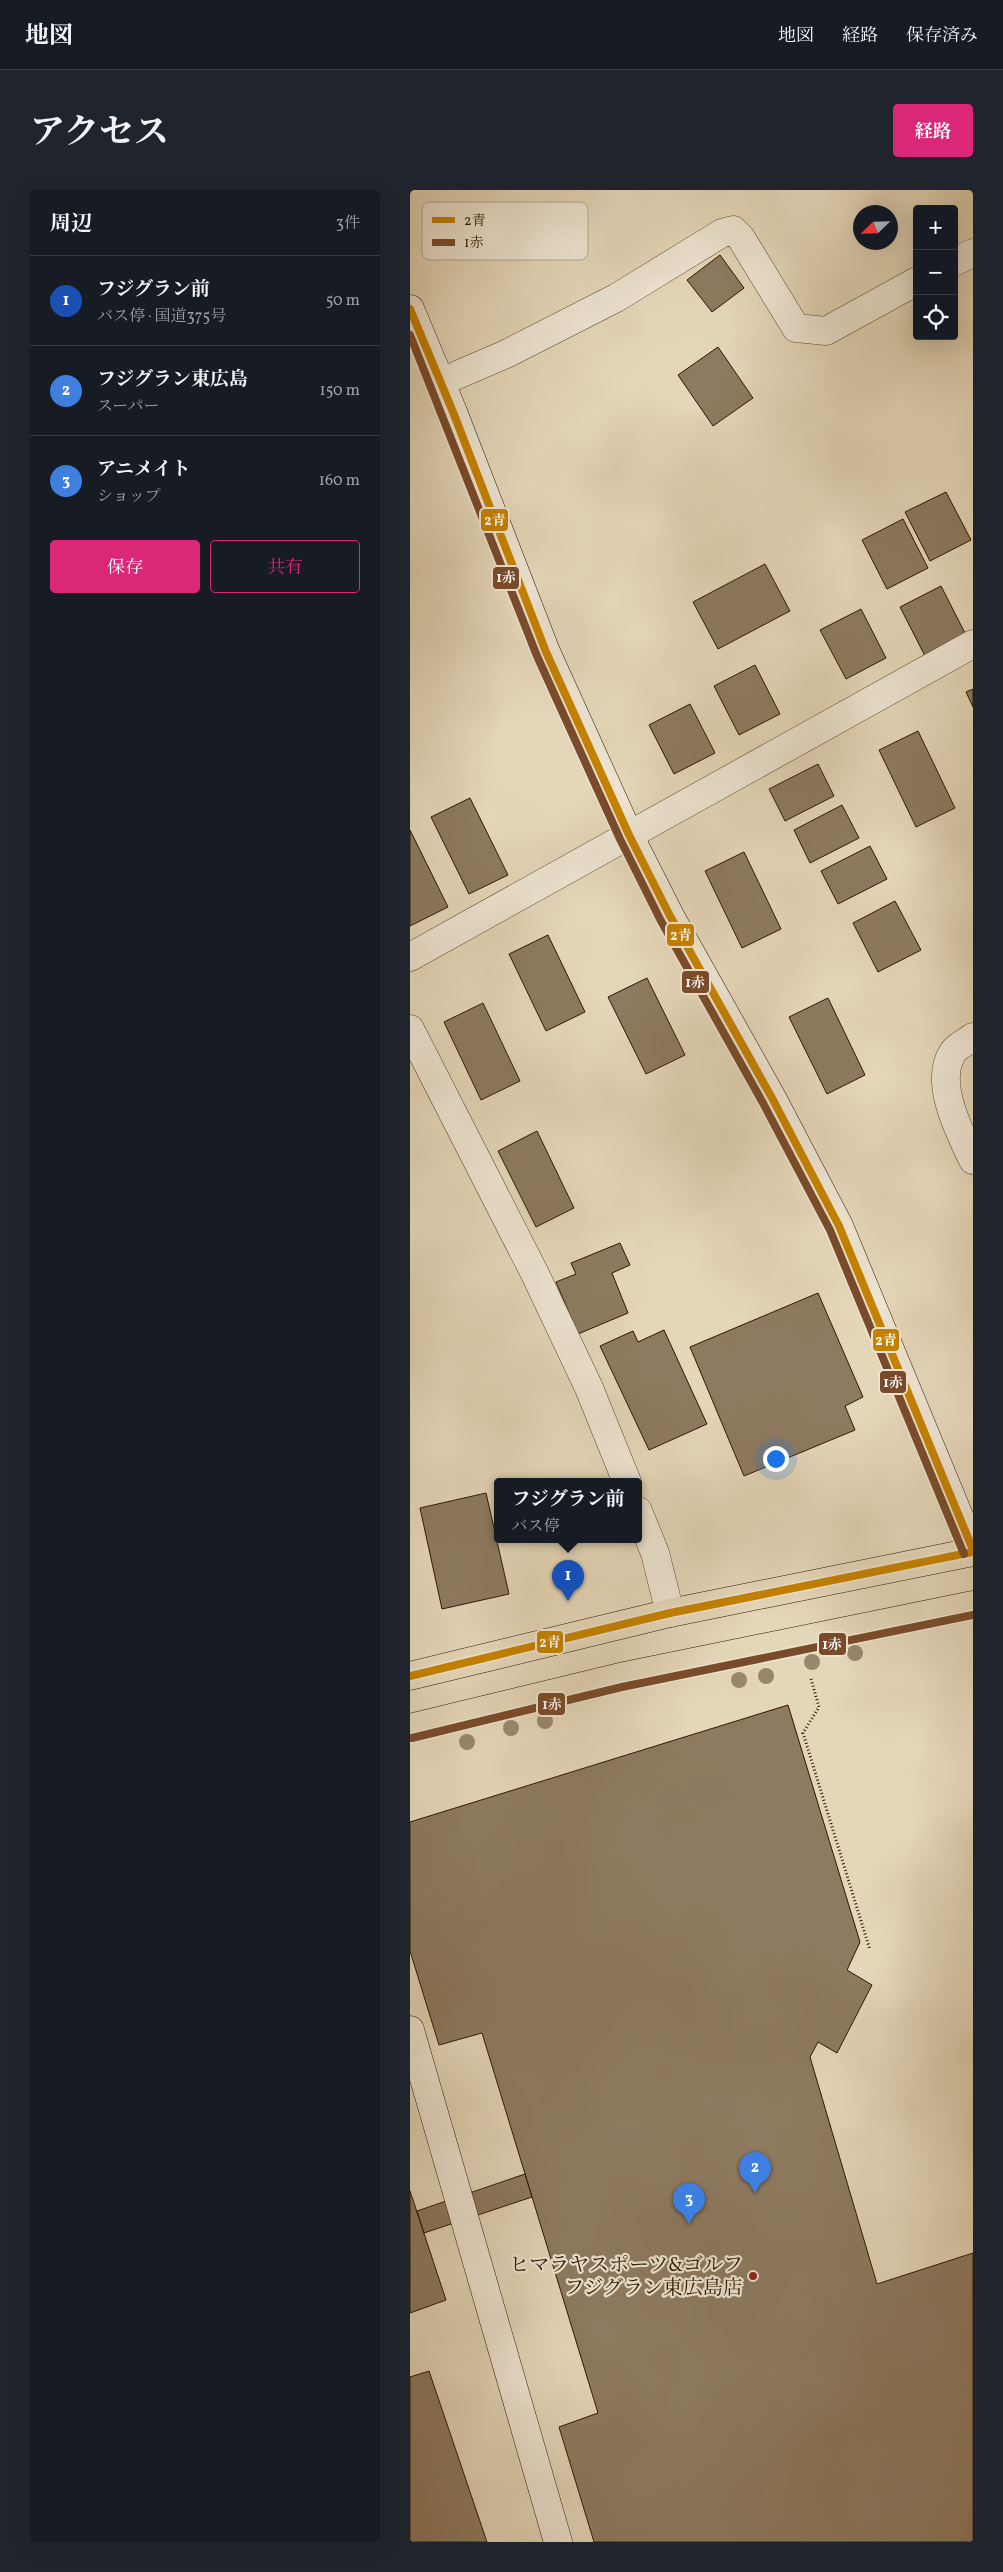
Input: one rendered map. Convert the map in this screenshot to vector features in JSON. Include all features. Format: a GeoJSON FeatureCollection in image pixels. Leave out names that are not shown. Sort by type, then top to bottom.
{"type":"FeatureCollection","features":[{"type":"Feature","properties":{"kind":"highway"},"geometry":{"type":"LineString","coordinates":[[410,1676],[670,1612],[973,1551]]}},
{"type":"Feature","properties":{"kind":"highway"},"geometry":{"type":"LineString","coordinates":[[410,1728],[620,1678],[973,1605]]}},
{"type":"Feature","properties":{"kind":"street"},"geometry":{"type":"LineString","coordinates":[[441,382],[506,354],[616,298],[722,233],[733,230],[741,238],[796,328],[826,332],[913,283]]}},
{"type":"Feature","properties":{"kind":"street"},"geometry":{"type":"LineString","coordinates":[[958,260],[973,253]]}},
{"type":"Feature","properties":{"kind":"street"},"geometry":{"type":"LineString","coordinates":[[410,309],[441,382],[546,652],[629,835],[670,916],[767,1089],[839,1226],[973,1551]]}},
{"type":"Feature","properties":{"kind":"street"},"geometry":{"type":"LineString","coordinates":[[410,957],[973,644]]}},
{"type":"Feature","properties":{"kind":"street"},"geometry":{"type":"LineString","coordinates":[[410,1029],[535,1274],[589,1388],[625,1478]]}},
{"type":"Feature","properties":{"kind":"street"},"geometry":{"type":"LineString","coordinates":[[973,1037],[952,1053],[945,1079],[952,1115],[973,1160]]}},
{"type":"Feature","properties":{"kind":"street"},"geometry":{"type":"LineString","coordinates":[[642,1521],[655,1553],[670,1612]]}},
{"type":"Feature","properties":{"kind":"street"},"geometry":{"type":"LineString","coordinates":[[410,2030],[558,2542]]}},
{"type":"Feature","properties":{"kind":"path"},"geometry":{"type":"LineString","coordinates":[[811,1679],[819,1707],[803,1733],[870,1950]]}},
{"type":"Feature","properties":{"kind":"building"},"geometry":{"type":"Polygon","coordinates":[[[720,255],[744,288],[712,312],[687,280],[720,255]]]}},
{"type":"Feature","properties":{"kind":"building"},"geometry":{"type":"Polygon","coordinates":[[[718,347],[753,398],[713,426],[678,375],[718,347]]]}},
{"type":"Feature","properties":{"kind":"building"},"geometry":{"type":"Polygon","coordinates":[[[946,492],[971,540],[930,561],[905,512],[946,492]]]}},
{"type":"Feature","properties":{"kind":"building"},"geometry":{"type":"Polygon","coordinates":[[[903,519],[928,568],[887,589],[862,540],[903,519]]]}},
{"type":"Feature","properties":{"kind":"building"},"geometry":{"type":"Polygon","coordinates":[[[765,564],[790,611],[718,649],[693,602],[765,564]]]}},
{"type":"Feature","properties":{"kind":"building"},"geometry":{"type":"Polygon","coordinates":[[[941,586],[966,635],[925,656],[900,607],[941,586]]]}},
{"type":"Feature","properties":{"kind":"building"},"geometry":{"type":"Polygon","coordinates":[[[861,609],[886,658],[846,679],[820,630],[861,609]]]}},
{"type":"Feature","properties":{"kind":"building"},"geometry":{"type":"Polygon","coordinates":[[[755,665],[780,714],[739,735],[714,686],[755,665]]]}},
{"type":"Feature","properties":{"kind":"building"},"geometry":{"type":"Polygon","coordinates":[[[973,689],[973,707],[966,692],[973,689]]]}},
{"type":"Feature","properties":{"kind":"building"},"geometry":{"type":"Polygon","coordinates":[[[690,704],[715,753],[674,774],[649,725],[690,704]]]}},
{"type":"Feature","properties":{"kind":"building"},"geometry":{"type":"Polygon","coordinates":[[[918,731],[955,808],[916,827],[879,750],[918,731]]]}},
{"type":"Feature","properties":{"kind":"building"},"geometry":{"type":"Polygon","coordinates":[[[818,764],[834,796],[785,821],[769,789],[818,764]]]}},
{"type":"Feature","properties":{"kind":"building"},"geometry":{"type":"Polygon","coordinates":[[[470,798],[508,875],[469,894],[431,817],[470,798]]]}},
{"type":"Feature","properties":{"kind":"building"},"geometry":{"type":"Polygon","coordinates":[[[842,805],[859,838],[810,863],[794,830],[842,805]]]}},
{"type":"Feature","properties":{"kind":"building"},"geometry":{"type":"Polygon","coordinates":[[[410,830],[448,907],[410,926],[410,830]]]}},
{"type":"Feature","properties":{"kind":"building"},"geometry":{"type":"Polygon","coordinates":[[[870,846],[887,879],[838,904],[821,871],[870,846]]]}},
{"type":"Feature","properties":{"kind":"building"},"geometry":{"type":"Polygon","coordinates":[[[744,852],[781,929],[742,948],[705,871],[744,852]]]}},
{"type":"Feature","properties":{"kind":"building"},"geometry":{"type":"Polygon","coordinates":[[[895,901],[921,950],[878,972],[853,923],[895,901]]]}},
{"type":"Feature","properties":{"kind":"building"},"geometry":{"type":"Polygon","coordinates":[[[548,935],[585,1012],[546,1031],[509,954],[548,935]]]}},
{"type":"Feature","properties":{"kind":"building"},"geometry":{"type":"Polygon","coordinates":[[[647,978],[685,1055],[646,1074],[608,997],[647,978]]]}},
{"type":"Feature","properties":{"kind":"building"},"geometry":{"type":"Polygon","coordinates":[[[828,998],[865,1075],[827,1094],[789,1017],[828,998]]]}},
{"type":"Feature","properties":{"kind":"building"},"geometry":{"type":"Polygon","coordinates":[[[483,1003],[520,1081],[481,1100],[444,1022],[483,1003]]]}},
{"type":"Feature","properties":{"kind":"building"},"geometry":{"type":"Polygon","coordinates":[[[537,1131],[574,1208],[536,1227],[498,1151],[537,1131]]]}},
{"type":"Feature","properties":{"kind":"building"},"geometry":{"type":"Polygon","coordinates":[[[620,1243],[630,1265],[612,1273],[628,1313],[578,1334],[556,1282],[576,1274],[571,1263],[620,1243]]]}},
{"type":"Feature","properties":{"kind":"building"},"geometry":{"type":"Polygon","coordinates":[[[818,1293],[863,1397],[845,1406],[855,1430],[744,1476],[690,1347],[818,1293]]]}},
{"type":"Feature","properties":{"kind":"building"},"geometry":{"type":"Polygon","coordinates":[[[664,1330],[707,1424],[649,1450],[600,1346],[633,1331],[638,1342],[664,1330]]]}},
{"type":"Feature","properties":{"kind":"building"},"geometry":{"type":"Polygon","coordinates":[[[486,1493],[494,1528],[494,1543],[497,1543],[509,1594],[442,1609],[420,1508],[486,1493]]]}},
{"type":"Feature","properties":{"kind":"building"},"geometry":{"type":"Polygon","coordinates":[[[788,1705],[860,1942],[847,1970],[872,1985],[837,2053],[818,2042],[810,2057],[877,2284],[973,2253],[973,2542],[594,2542],[559,2427],[598,2413],[482,2033],[439,2045],[410,1951],[410,1822],[788,1705]]]}},
{"type":"Feature","properties":{"kind":"building"},"geometry":{"type":"Polygon","coordinates":[[[525,2174],[532,2197],[424,2233],[417,2211],[525,2174]]]}},
{"type":"Feature","properties":{"kind":"building"},"geometry":{"type":"Polygon","coordinates":[[[410,2191],[446,2300],[410,2313],[410,2191]]]}},
{"type":"Feature","properties":{"kind":"building"},"geometry":{"type":"Polygon","coordinates":[[[429,2371],[487,2542],[410,2542],[410,2377],[429,2371]]]}},
{"type":"Feature","properties":{"kind":"transit line","name":"2青"},"geometry":{"type":"LineString","coordinates":[[410,309],[453,412],[546,652],[629,835],[670,916],[772,1098],[839,1226],[973,1550]]}},
{"type":"Feature","properties":{"kind":"transit line","name":"1赤"},"geometry":{"type":"LineString","coordinates":[[410,335],[537,656],[620,839],[661,921],[763,1103],[830,1230],[964,1554]]}},
{"type":"Feature","properties":{"kind":"transit line","name":"2青"},"geometry":{"type":"LineString","coordinates":[[410,1676],[670,1613],[973,1552]]}},
{"type":"Feature","properties":{"kind":"transit line","name":"1赤"},"geometry":{"type":"LineString","coordinates":[[412,1738],[622,1687],[973,1615]]}},
{"type":"Feature","properties":{"kind":"place","name":"フジグラン前"},"geometry":{"type":"Point","coordinates":[568,1601]}},
{"type":"Feature","properties":{"kind":"place","name":"フジグラン東広島"},"geometry":{"type":"Point","coordinates":[755,2193]}},
{"type":"Feature","properties":{"kind":"place","name":"アニメイト"},"geometry":{"type":"Point","coordinates":[689,2224]}},
{"type":"Feature","properties":{"kind":"place","name":"ヒマラヤスポーツ&ゴルフ フジグラン東広島店"},"geometry":{"type":"Point","coordinates":[753,2276]}}]}
